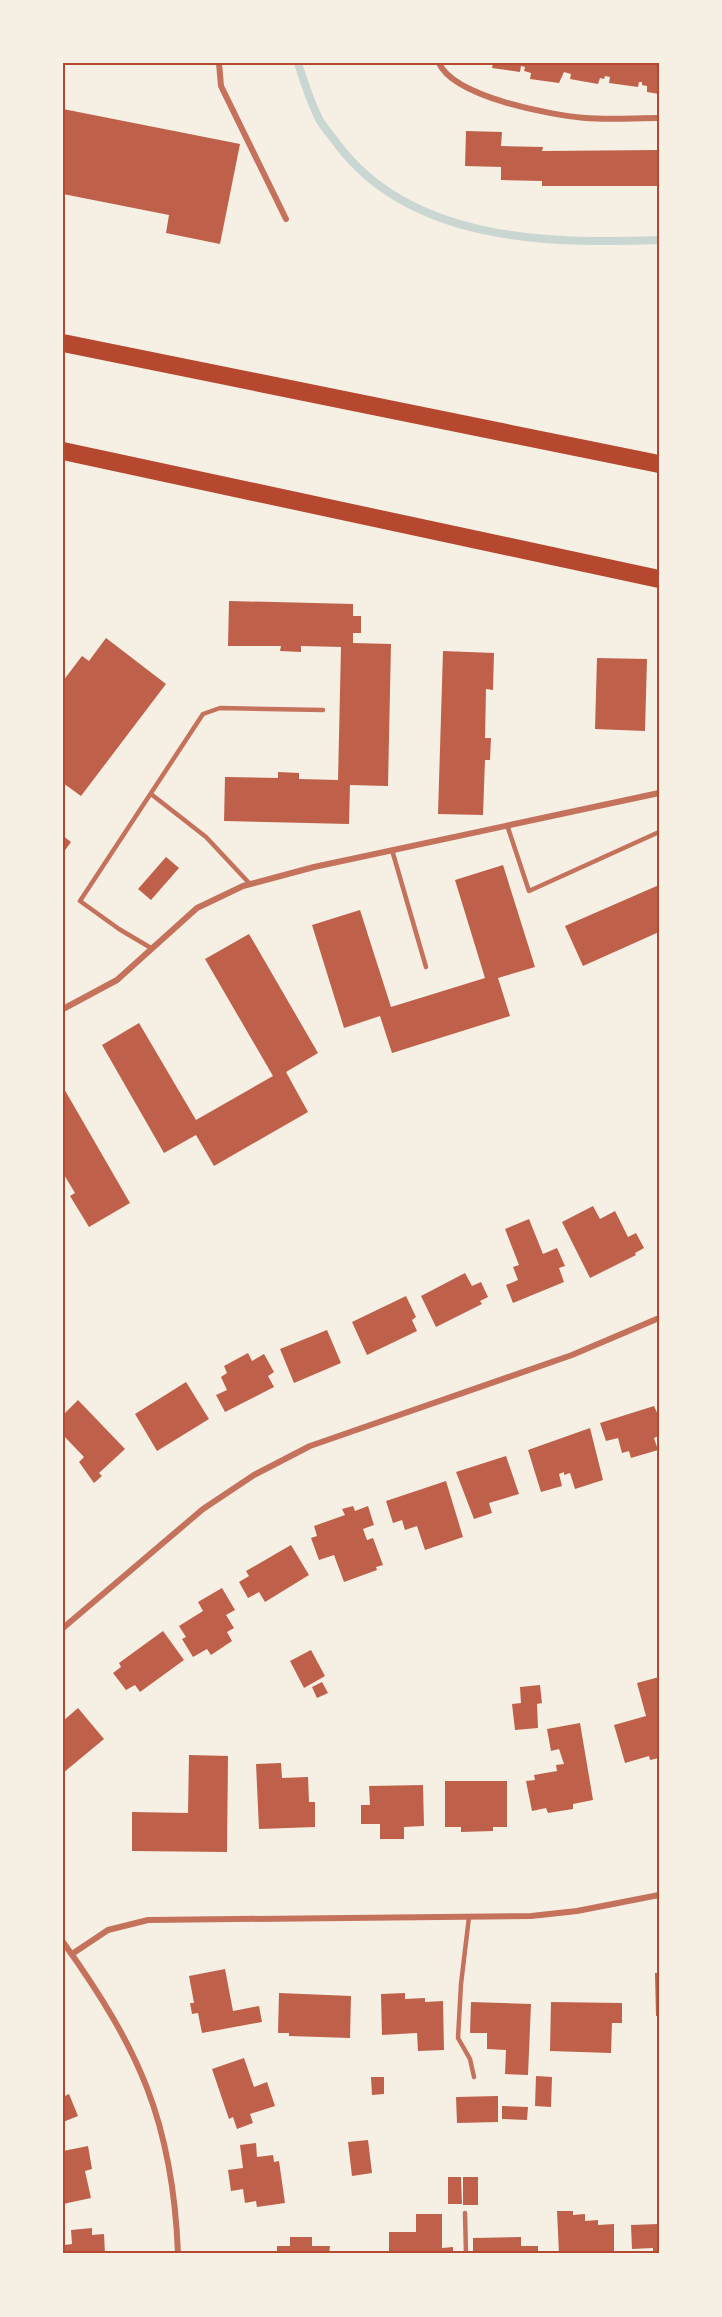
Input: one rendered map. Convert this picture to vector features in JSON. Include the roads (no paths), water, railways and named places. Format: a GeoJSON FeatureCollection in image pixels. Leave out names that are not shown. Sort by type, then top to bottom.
{"type":"FeatureCollection","features":[{"type":"Feature","properties":{"kind":"highway"},"geometry":{"type":"LineString","coordinates":[[63,343],[659,464]]}},
{"type":"Feature","properties":{"kind":"highway"},"geometry":{"type":"LineString","coordinates":[[63,453],[81,454],[532,554],[659,579]]}},
{"type":"Feature","properties":{"kind":"street"},"geometry":{"type":"LineString","coordinates":[[219,63],[221,86],[285,219]]}},
{"type":"Feature","properties":{"kind":"street"},"geometry":{"type":"LineString","coordinates":[[439,63],[441,69],[473,93],[503,102],[584,118],[659,118]]}},
{"type":"Feature","properties":{"kind":"street"},"geometry":{"type":"LineString","coordinates":[[63,1009],[117,980],[197,908],[250,884],[392,850],[659,793]]}},
{"type":"Feature","properties":{"kind":"street"},"geometry":{"type":"LineString","coordinates":[[63,1628],[203,1509],[272,1465],[310,1446],[572,1355],[659,1318]]}},
{"type":"Feature","properties":{"kind":"street"},"geometry":{"type":"LineString","coordinates":[[649,1897],[659,1889]]}},
{"type":"Feature","properties":{"kind":"street"},"geometry":{"type":"LineString","coordinates":[[72,1954],[108,1930],[148,1920],[531,1916],[566,1912],[659,1894]]}},
{"type":"Feature","properties":{"kind":"street"},"geometry":{"type":"LineString","coordinates":[[63,1942],[130,2046],[148,2086],[162,2127],[176,2205],[178,2254]]}},
{"type":"Feature","properties":{"kind":"lane"},"geometry":{"type":"LineString","coordinates":[[151,948],[119,930],[80,901],[203,714],[220,708],[323,710]]}},
{"type":"Feature","properties":{"kind":"lane"},"geometry":{"type":"LineString","coordinates":[[151,794],[206,837],[250,884]]}},
{"type":"Feature","properties":{"kind":"lane"},"geometry":{"type":"LineString","coordinates":[[507,825],[529,891],[659,832]]}},
{"type":"Feature","properties":{"kind":"lane"},"geometry":{"type":"LineString","coordinates":[[392,850],[426,967]]}},
{"type":"Feature","properties":{"kind":"lane"},"geometry":{"type":"LineString","coordinates":[[469,1917],[461,1984],[458,2038],[470,2059],[474,2077]]}},
{"type":"Feature","properties":{"kind":"lane"},"geometry":{"type":"LineString","coordinates":[[465,2213],[466,2254]]}},
{"type":"Feature","properties":{"kind":"waterway"},"geometry":{"type":"LineString","coordinates":[[298,63],[323,126],[368,177],[404,201],[443,219],[485,230],[528,237],[572,240],[659,240]]}}]}
